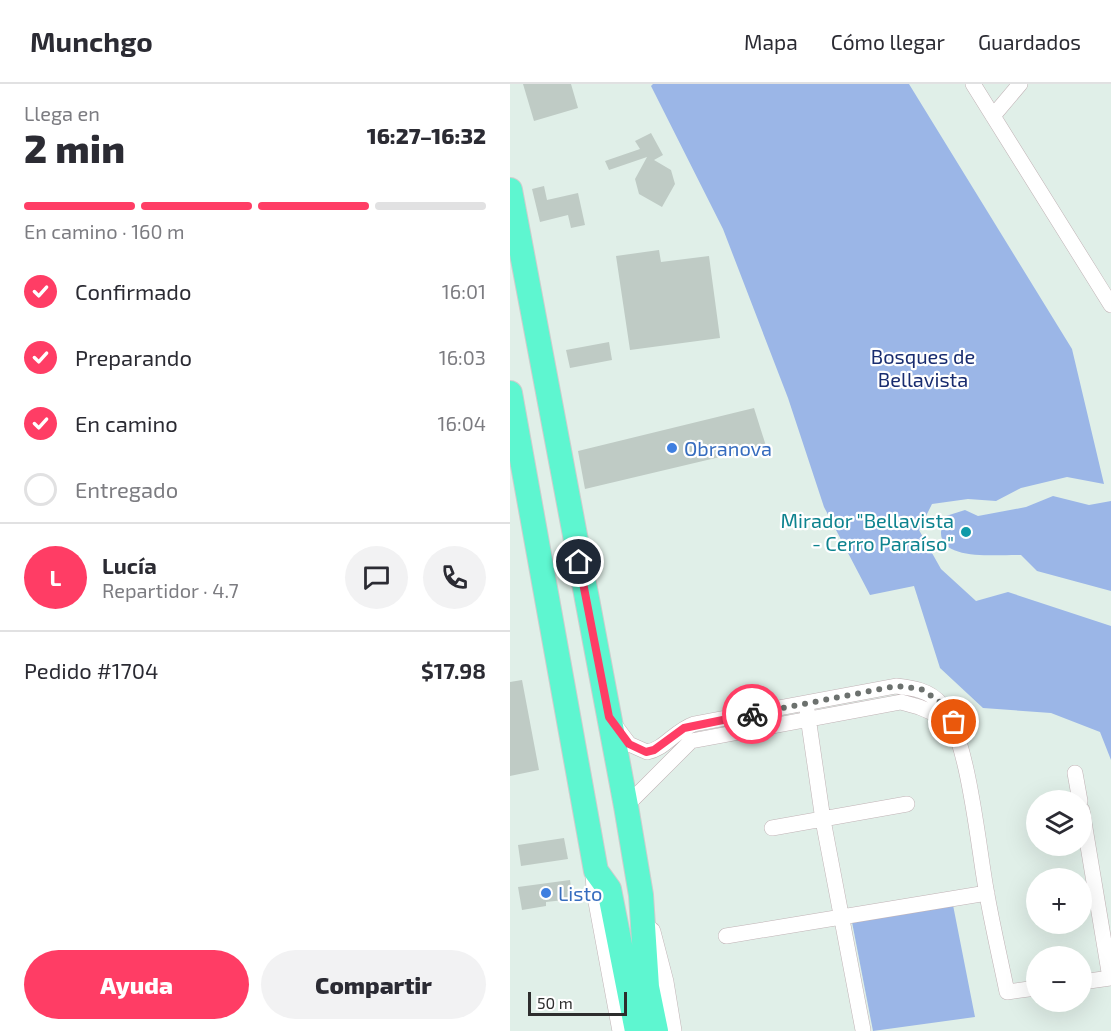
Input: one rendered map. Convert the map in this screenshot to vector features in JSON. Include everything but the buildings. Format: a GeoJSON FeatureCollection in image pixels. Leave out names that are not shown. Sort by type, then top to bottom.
{"type":"FeatureCollection","features":[{"type":"Feature","properties":{"kind":"main road"},"geometry":{"type":"LineString","coordinates":[[510,190],[626,806],[641,895],[647,987],[656,1031]]}},
{"type":"Feature","properties":{"kind":"main road"},"geometry":{"type":"LineString","coordinates":[[510,393],[596,871],[609,889],[637,1031]]}},
{"type":"Feature","properties":{"kind":"street"},"geometry":{"type":"LineString","coordinates":[[973,84],[1109,297]]}},
{"type":"Feature","properties":{"kind":"street"},"geometry":{"type":"LineString","coordinates":[[993,116],[1020,84]]}},
{"type":"Feature","properties":{"kind":"street"},"geometry":{"type":"LineString","coordinates":[[609,717],[629,744],[646,752],[662,746],[674,734],[694,724],[896,686],[921,689],[940,702],[954,722],[965,764],[1007,992],[1026,989]]}},
{"type":"Feature","properties":{"kind":"street"},"geometry":{"type":"LineString","coordinates":[[626,806],[691,741],[901,702],[919,706],[954,722]]}},
{"type":"Feature","properties":{"kind":"street"},"geometry":{"type":"LineString","coordinates":[[807,704],[823,820],[863,1030]]}},
{"type":"Feature","properties":{"kind":"street"},"geometry":{"type":"LineString","coordinates":[[1075,773],[1078,790]]}},
{"type":"Feature","properties":{"kind":"street"},"geometry":{"type":"LineString","coordinates":[[772,828],[907,804]]}},
{"type":"Feature","properties":{"kind":"street"},"geometry":{"type":"LineString","coordinates":[[1090,856],[1110,978],[1092,981]]}},
{"type":"Feature","properties":{"kind":"street"},"geometry":{"type":"LineString","coordinates":[[596,871],[597,891],[623,1031]]}},
{"type":"Feature","properties":{"kind":"street"},"geometry":{"type":"LineString","coordinates":[[726,936],[987,893]]}},
{"type":"Feature","properties":{"kind":"street"},"geometry":{"type":"LineString","coordinates":[[641,895],[663,982],[671,1031]]}},
{"type":"Feature","properties":{"kind":"green space","name":"Bosques de Bellavista"},"geometry":{"type":"Polygon","coordinates":[[[653,84],[909,84],[1072,349],[1104,484],[1067,477],[1021,488],[996,501],[968,499],[932,504],[919,530],[941,569],[976,601],[1008,592],[1111,626],[1111,760],[1100,732],[1051,713],[983,708],[940,668],[914,586],[870,595],[824,507],[788,398],[723,229],[651,86],[653,84]]]}},
{"type":"Feature","properties":{"kind":"green space"},"geometry":{"type":"Polygon","coordinates":[[[1053,496],[1089,505],[1111,501],[1111,591],[1037,571],[1021,555],[965,553],[952,549],[944,542],[941,531],[946,516],[965,510],[978,516],[1026,507],[1053,496]]]}},
{"type":"Feature","properties":{"kind":"green space"},"geometry":{"type":"Polygon","coordinates":[[[953,905],[975,1017],[873,1031],[852,922],[953,905]]]}},
{"type":"Feature","properties":{"kind":"way so far"},"geometry":{"type":"LineString","coordinates":[[752,714],[896,686],[921,689],[940,702],[954,722]]}},
{"type":"Feature","properties":{"kind":"place","name":"Obranova"},"geometry":{"type":"Point","coordinates":[672,448]}},
{"type":"Feature","properties":{"kind":"place","name":"Mirador \"Bellavista - Cerro Paraíso\""},"geometry":{"type":"Point","coordinates":[966,532]}},
{"type":"Feature","properties":{"kind":"place","name":"Listo"},"geometry":{"type":"Point","coordinates":[546,893]}},
{"type":"Feature","properties":{"kind":"route"},"geometry":{"type":"LineString","coordinates":[[579,562],[609,717],[629,744],[646,752],[662,746],[674,734],[694,724],[752,714]]}}]}
